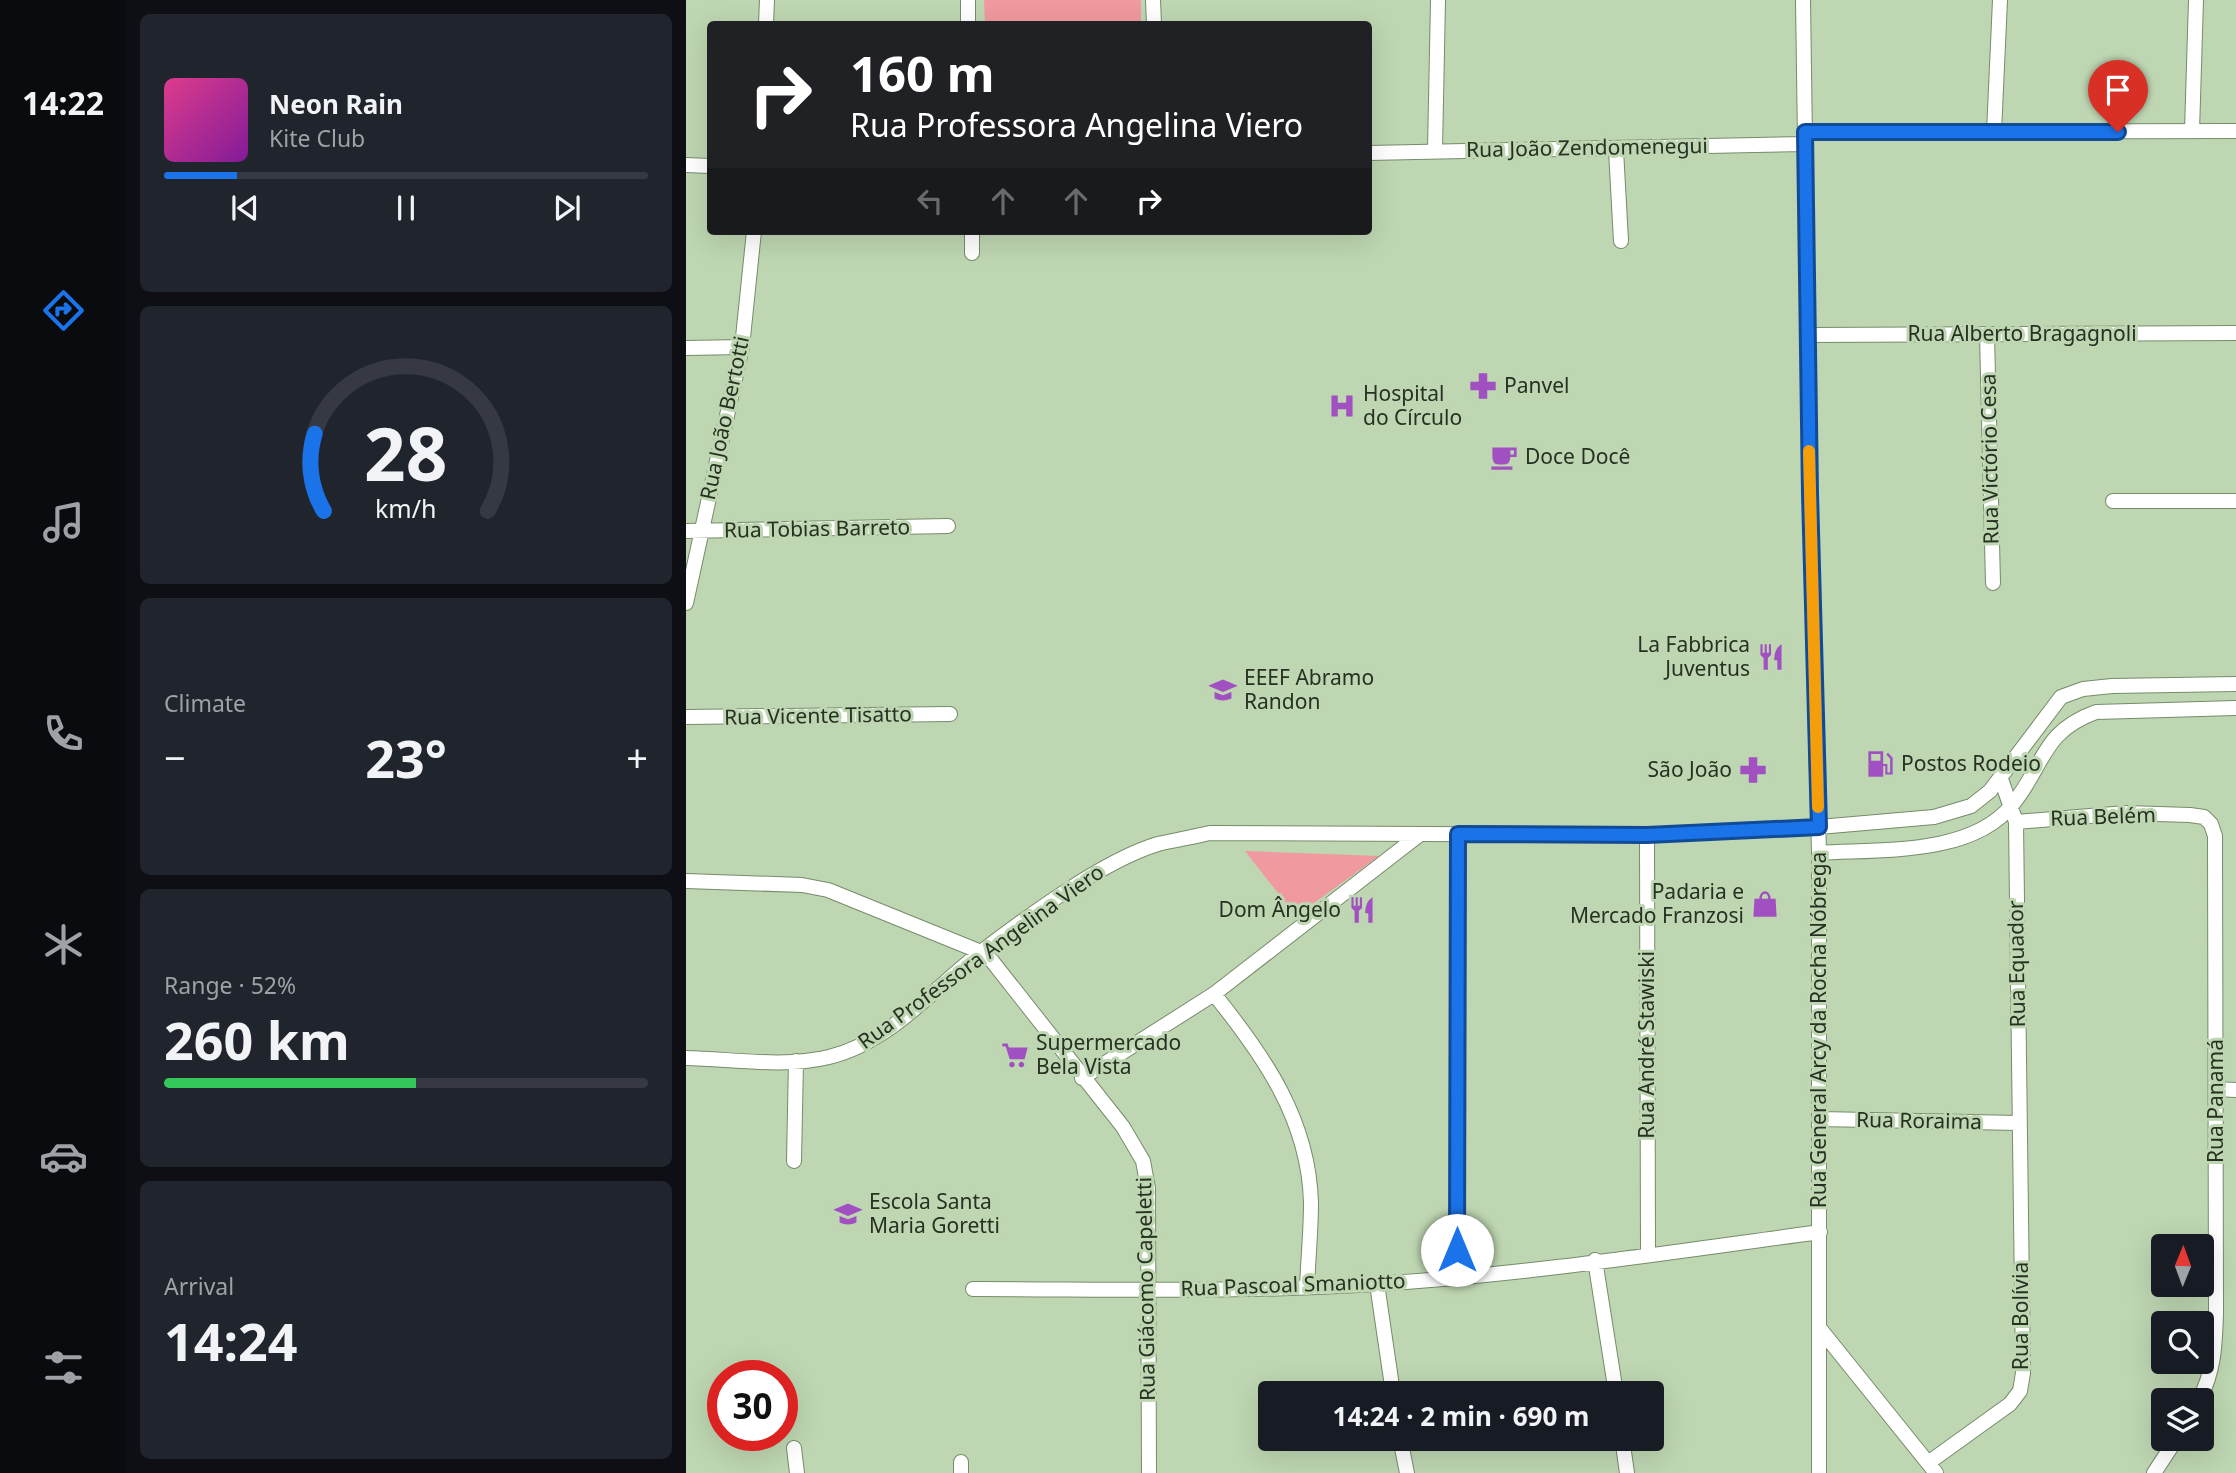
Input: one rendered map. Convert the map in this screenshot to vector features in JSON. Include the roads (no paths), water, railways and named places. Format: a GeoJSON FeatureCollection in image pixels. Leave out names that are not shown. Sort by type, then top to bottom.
{"type":"FeatureCollection","features":[{"type":"Feature","properties":{"kind":"street"},"geometry":{"type":"LineString","coordinates":[[766,21],[767,0]]}},
{"type":"Feature","properties":{"kind":"street"},"geometry":{"type":"LineString","coordinates":[[968,0],[968,21]]}},
{"type":"Feature","properties":{"kind":"street"},"geometry":{"type":"LineString","coordinates":[[1153,0],[1154,21]]}},
{"type":"Feature","properties":{"kind":"street"},"geometry":{"type":"LineString","coordinates":[[1435,150],[1438,0]]}},
{"type":"Feature","properties":{"kind":"street","name":"Rua General Arcy da Rocha Nóbrega"},"geometry":{"type":"LineString","coordinates":[[1803,0],[1819,827],[1819,1473]]}},
{"type":"Feature","properties":{"kind":"street"},"geometry":{"type":"LineString","coordinates":[[1994,132],[2000,0]]}},
{"type":"Feature","properties":{"kind":"street"},"geometry":{"type":"LineString","coordinates":[[2192,131],[2196,0]]}},
{"type":"Feature","properties":{"kind":"street","name":"Rua João Zendomenegui"},"geometry":{"type":"LineString","coordinates":[[1372,153],[1616,150],[1805,138],[1994,132],[2236,131]]}},
{"type":"Feature","properties":{"kind":"street"},"geometry":{"type":"LineString","coordinates":[[1616,150],[1621,241]]}},
{"type":"Feature","properties":{"kind":"street"},"geometry":{"type":"LineString","coordinates":[[686,165],[707,166]]}},
{"type":"Feature","properties":{"kind":"street","name":"Rua João Bertotti"},"geometry":{"type":"LineString","coordinates":[[686,603],[693,531],[742,347],[754,235]]}},
{"type":"Feature","properties":{"kind":"street"},"geometry":{"type":"LineString","coordinates":[[972,235],[972,254]]}},
{"type":"Feature","properties":{"kind":"street","name":"Rua Alberto Bragagnoli"},"geometry":{"type":"LineString","coordinates":[[1808,335],[2236,333]]}},
{"type":"Feature","properties":{"kind":"street","name":"Rua Victório Cesa"},"geometry":{"type":"LineString","coordinates":[[1987,335],[1993,583]]}},
{"type":"Feature","properties":{"kind":"street"},"geometry":{"type":"LineString","coordinates":[[686,348],[742,347]]}},
{"type":"Feature","properties":{"kind":"street"},"geometry":{"type":"LineString","coordinates":[[2113,500],[2236,500]]}},
{"type":"Feature","properties":{"kind":"street","name":"Rua Tobias Barreto"},"geometry":{"type":"LineString","coordinates":[[693,531],[947,526]]}},
{"type":"Feature","properties":{"kind":"street"},"geometry":{"type":"LineString","coordinates":[[2175,684],[2175,709]]}},
{"type":"Feature","properties":{"kind":"street","name":"Rua Professora Angelina Viero"},"geometry":{"type":"LineString","coordinates":[[686,1058],[796,1061],[828,1058],[851,1050],[897,1022],[981,951],[1106,866],[1156,845],[1210,833],[1647,835],[1819,827],[1934,817],[1971,806],[2001,779],[2043,719],[2062,697],[2082,689],[2112,686],[2236,684]]}},
{"type":"Feature","properties":{"kind":"street"},"geometry":{"type":"LineString","coordinates":[[2112,686],[2114,709]]}},
{"type":"Feature","properties":{"kind":"street"},"geometry":{"type":"LineString","coordinates":[[1819,853],[1940,844],[1966,838],[1985,829],[2012,806],[2058,731],[2076,719],[2114,709],[2236,708]]}},
{"type":"Feature","properties":{"kind":"street","name":"Rua Vicente Tisatto"},"geometry":{"type":"LineString","coordinates":[[686,717],[950,715]]}},
{"type":"Feature","properties":{"kind":"street"},"geometry":{"type":"LineString","coordinates":[[2043,719],[2058,731]]}},
{"type":"Feature","properties":{"kind":"street","name":"Rua Equador"},"geometry":{"type":"LineString","coordinates":[[2001,779],[2016,822],[2019,1123]]}},
{"type":"Feature","properties":{"kind":"street","name":"Rua Belém"},"geometry":{"type":"LineString","coordinates":[[2016,822],[2126,813],[2190,815]]}},
{"type":"Feature","properties":{"kind":"street","name":"Rua Panamá"},"geometry":{"type":"LineString","coordinates":[[2190,815],[2204,817],[2211,824],[2215,835],[2215,1354],[2205,1388]]}},
{"type":"Feature","properties":{"kind":"street"},"geometry":{"type":"LineString","coordinates":[[1934,817],[1940,844]]}},
{"type":"Feature","properties":{"kind":"street"},"geometry":{"type":"LineString","coordinates":[[1457,1276],[1458,834]]}},
{"type":"Feature","properties":{"kind":"street"},"geometry":{"type":"LineString","coordinates":[[1082,1078],[1214,994],[1419,835]]}},
{"type":"Feature","properties":{"kind":"street","name":"Rua André Stawiski"},"geometry":{"type":"LineString","coordinates":[[1647,835],[1648,1255]]}},
{"type":"Feature","properties":{"kind":"street"},"geometry":{"type":"LineString","coordinates":[[686,881],[802,886],[828,890],[981,951]]}},
{"type":"Feature","properties":{"kind":"street","name":"Rua Giácomo Capeletti"},"geometry":{"type":"LineString","coordinates":[[981,951],[1010,979],[1082,1078],[1123,1127],[1143,1161],[1147,1188],[1149,1289],[1149,1473]]}},
{"type":"Feature","properties":{"kind":"street"},"geometry":{"type":"LineString","coordinates":[[1214,994],[1262,1055],[1278,1081],[1294,1119],[1306,1163],[1311,1202],[1307,1288]]}},
{"type":"Feature","properties":{"kind":"street"},"geometry":{"type":"LineString","coordinates":[[794,1161],[796,1061]]}},
{"type":"Feature","properties":{"kind":"street"},"geometry":{"type":"LineString","coordinates":[[2216,1089],[2236,1090]]}},
{"type":"Feature","properties":{"kind":"street","name":"Rua Roraima"},"geometry":{"type":"LineString","coordinates":[[1819,1119],[2019,1123]]}},
{"type":"Feature","properties":{"kind":"street","name":"Rua Bolívia"},"geometry":{"type":"LineString","coordinates":[[1932,1468],[2010,1404],[2020,1391],[2023,1373],[2019,1123]]}},
{"type":"Feature","properties":{"kind":"street","name":"Rua Pascoal Smaniotto"},"geometry":{"type":"LineString","coordinates":[[972,1289],[1307,1288],[1377,1284],[1648,1255],[1820,1232]]}},
{"type":"Feature","properties":{"kind":"street"},"geometry":{"type":"LineString","coordinates":[[1595,1260],[1614,1381]]}},
{"type":"Feature","properties":{"kind":"street"},"geometry":{"type":"LineString","coordinates":[[1377,1284],[1391,1381]]}},
{"type":"Feature","properties":{"kind":"street"},"geometry":{"type":"LineString","coordinates":[[1821,1330],[1932,1468]]}},
{"type":"Feature","properties":{"kind":"street"},"geometry":{"type":"LineString","coordinates":[[794,1451],[797,1473]]}},
{"type":"Feature","properties":{"kind":"street"},"geometry":{"type":"LineString","coordinates":[[1403,1451],[1408,1473]]}},
{"type":"Feature","properties":{"kind":"street"},"geometry":{"type":"LineString","coordinates":[[1624,1451],[1627,1473]]}},
{"type":"Feature","properties":{"kind":"street"},"geometry":{"type":"LineString","coordinates":[[2154,1473],[2169,1451]]}},
{"type":"Feature","properties":{"kind":"place","name":"Panvel"},"geometry":{"type":"Point","coordinates":[1483,386]}},
{"type":"Feature","properties":{"kind":"place","name":"Hospital do Círculo"},"geometry":{"type":"Point","coordinates":[1342,406]}},
{"type":"Feature","properties":{"kind":"place","name":"Doce Docê"},"geometry":{"type":"Point","coordinates":[1504,457]}},
{"type":"Feature","properties":{"kind":"place","name":"La Fabbrica Juventus"},"geometry":{"type":"Point","coordinates":[1771,657]}},
{"type":"Feature","properties":{"kind":"place","name":"EEEF Abramo Randon"},"geometry":{"type":"Point","coordinates":[1223,690]}},
{"type":"Feature","properties":{"kind":"place","name":"Postos Rodeio"},"geometry":{"type":"Point","coordinates":[1880,764]}},
{"type":"Feature","properties":{"kind":"place","name":"São João"},"geometry":{"type":"Point","coordinates":[1753,770]}},
{"type":"Feature","properties":{"kind":"place","name":"Padaria e Mercado Franzosi"},"geometry":{"type":"Point","coordinates":[1765,904]}},
{"type":"Feature","properties":{"kind":"place","name":"Dom Ângelo"},"geometry":{"type":"Point","coordinates":[1362,910]}},
{"type":"Feature","properties":{"kind":"place","name":"Supermercado Bela Vista"},"geometry":{"type":"Point","coordinates":[1015,1055]}},
{"type":"Feature","properties":{"kind":"place","name":"Escola Santa Maria Goretti"},"geometry":{"type":"Point","coordinates":[848,1214]}}]}
